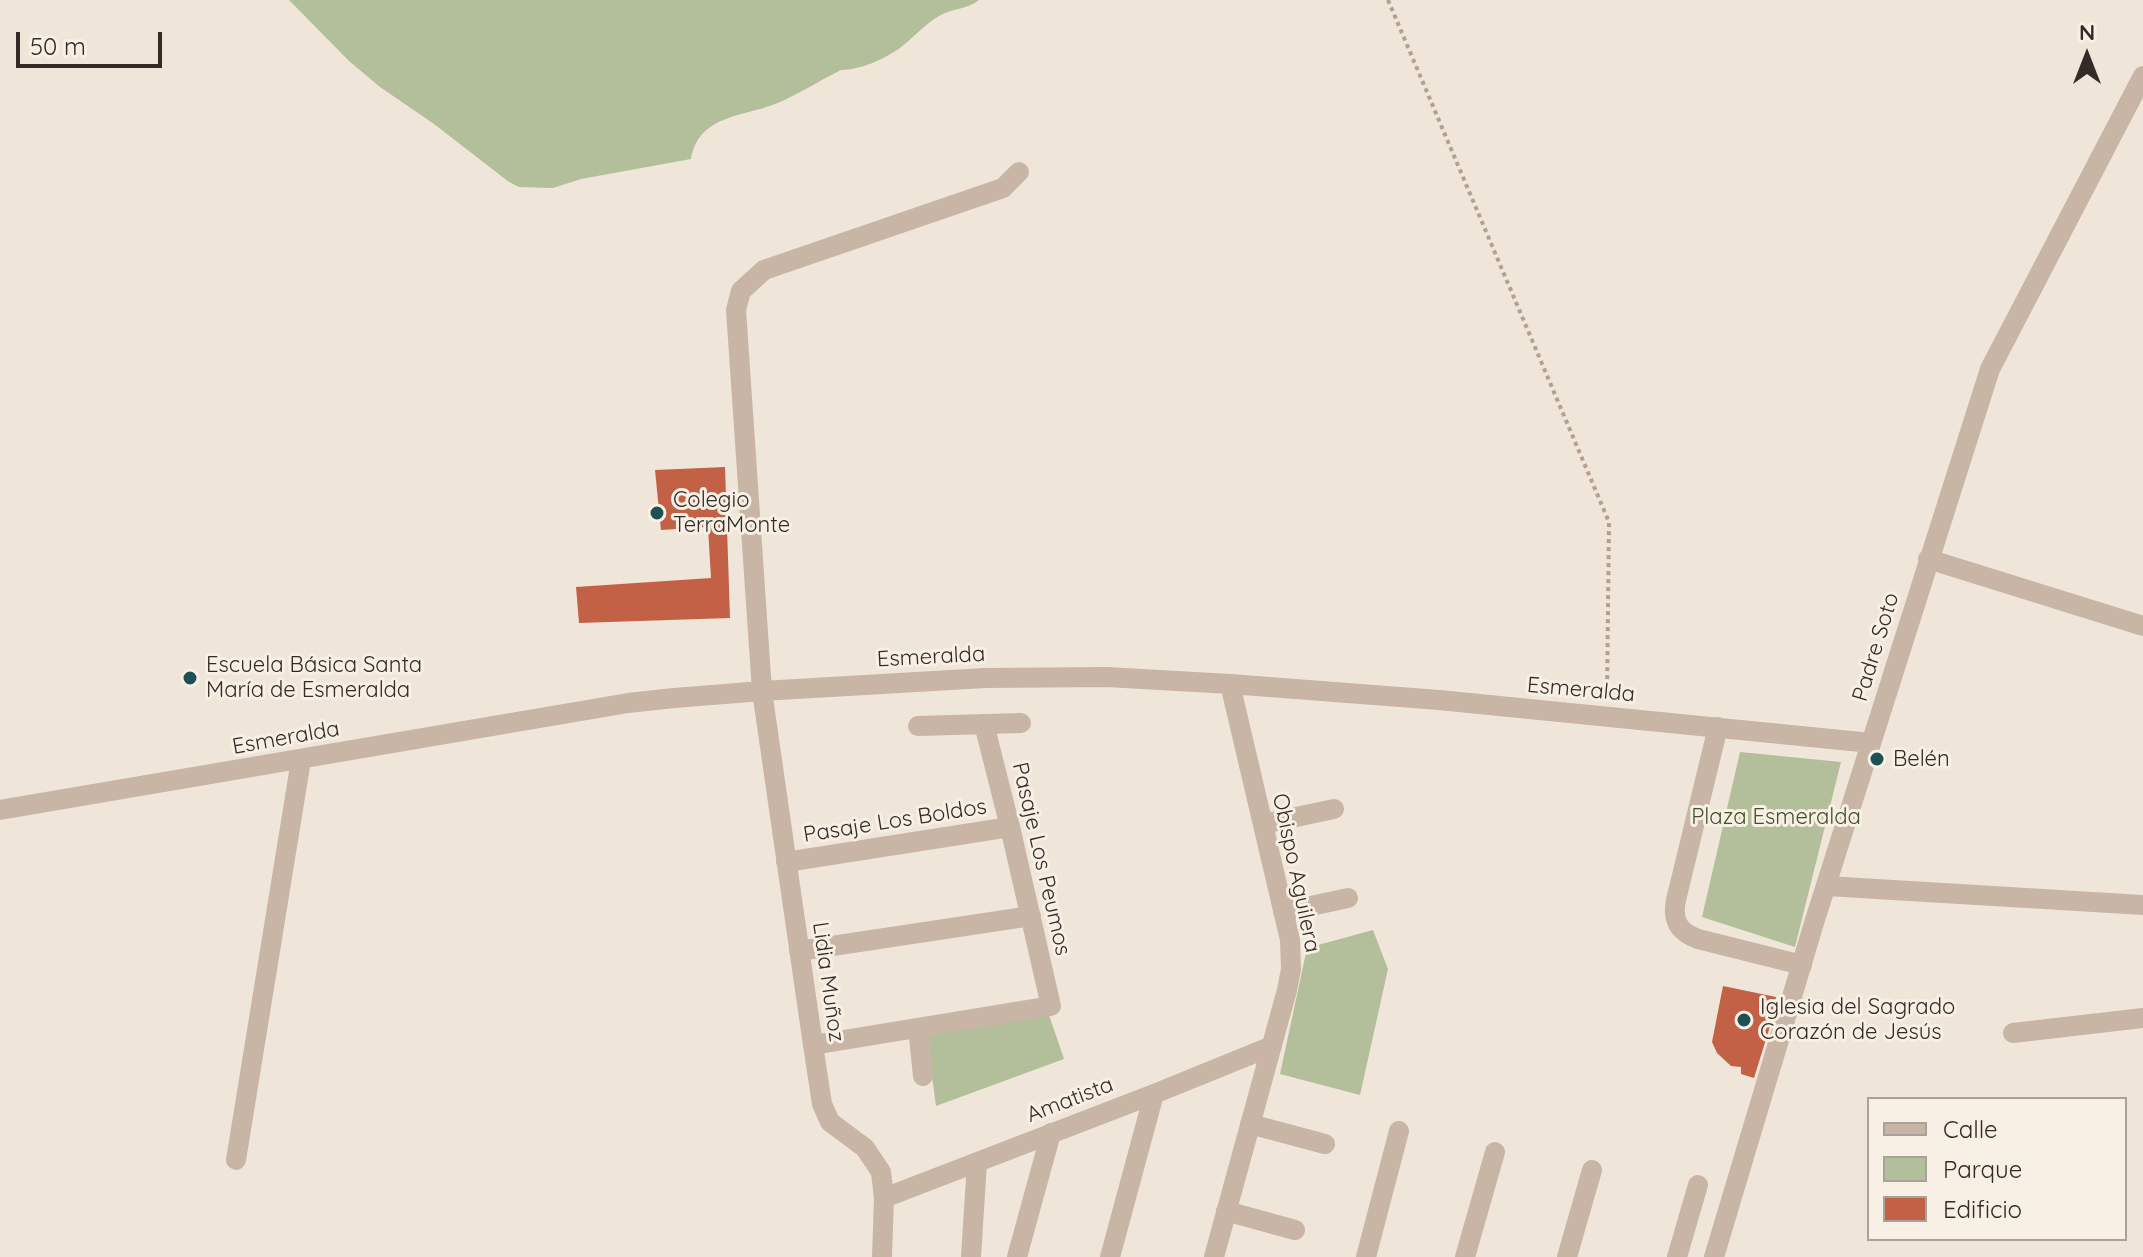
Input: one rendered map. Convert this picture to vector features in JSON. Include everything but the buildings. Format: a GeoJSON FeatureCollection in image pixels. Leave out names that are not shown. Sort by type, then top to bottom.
{"type":"FeatureCollection","features":[{"type":"Feature","properties":{"kind":"street","name":"Padre Soto"},"geometry":{"type":"LineString","coordinates":[[1714,1257],[1928,559],[1990,369],[2134,111],[2143,76]]}},
{"type":"Feature","properties":{"kind":"street","name":"Lidia Muñoz"},"geometry":{"type":"LineString","coordinates":[[882,1257],[884,1198],[881,1172],[865,1148],[830,1122],[822,1104],[762,691],[736,310],[741,291],[764,270],[1003,188],[1019,172]]}},
{"type":"Feature","properties":{"kind":"street"},"geometry":{"type":"LineString","coordinates":[[1928,559],[2143,626]]}},
{"type":"Feature","properties":{"kind":"street","name":"Esmeralda"},"geometry":{"type":"LineString","coordinates":[[0,810],[628,703],[762,691],[985,678],[1168,679],[1439,700],[1871,743]]}},
{"type":"Feature","properties":{"kind":"street","name":"Obispo Aguilera"},"geometry":{"type":"LineString","coordinates":[[1214,1257],[1291,969],[1290,940],[1230,684]]}},
{"type":"Feature","properties":{"kind":"street"},"geometry":{"type":"LineString","coordinates":[[918,726],[1021,723]]}},
{"type":"Feature","properties":{"kind":"street","name":"Pasaje Los Peumos"},"geometry":{"type":"LineString","coordinates":[[918,1028],[1051,1006],[984,724]]}},
{"type":"Feature","properties":{"kind":"street"},"geometry":{"type":"LineString","coordinates":[[1718,727],[1674,909],[1675,921],[1683,932],[1698,939],[1802,965]]}},
{"type":"Feature","properties":{"kind":"street"},"geometry":{"type":"LineString","coordinates":[[236,1160],[301,760]]}},
{"type":"Feature","properties":{"kind":"street"},"geometry":{"type":"LineString","coordinates":[[1263,824],[1334,809]]}},
{"type":"Feature","properties":{"kind":"street","name":"Pasaje Los Boldos"},"geometry":{"type":"LineString","coordinates":[[786,862],[1010,827]]}},
{"type":"Feature","properties":{"kind":"street"},"geometry":{"type":"LineString","coordinates":[[1827,886],[2143,905]]}},
{"type":"Feature","properties":{"kind":"street"},"geometry":{"type":"LineString","coordinates":[[1283,912],[1348,898]]}},
{"type":"Feature","properties":{"kind":"street"},"geometry":{"type":"LineString","coordinates":[[799,951],[1031,916]]}},
{"type":"Feature","properties":{"kind":"street"},"geometry":{"type":"LineString","coordinates":[[2013,1033],[2143,1018]]}},
{"type":"Feature","properties":{"kind":"street"},"geometry":{"type":"LineString","coordinates":[[813,1045],[918,1028],[923,1076]]}},
{"type":"Feature","properties":{"kind":"street","name":"Amatista"},"geometry":{"type":"LineString","coordinates":[[884,1198],[1272,1046]]}},
{"type":"Feature","properties":{"kind":"street"},"geometry":{"type":"LineString","coordinates":[[1110,1257],[1154,1094]]}},
{"type":"Feature","properties":{"kind":"street"},"geometry":{"type":"LineString","coordinates":[[1250,1124],[1325,1144]]}},
{"type":"Feature","properties":{"kind":"street"},"geometry":{"type":"LineString","coordinates":[[1366,1257],[1399,1131]]}},
{"type":"Feature","properties":{"kind":"street"},"geometry":{"type":"LineString","coordinates":[[1017,1257],[1051,1133]]}},
{"type":"Feature","properties":{"kind":"street"},"geometry":{"type":"LineString","coordinates":[[1465,1257],[1495,1152]]}},
{"type":"Feature","properties":{"kind":"street"},"geometry":{"type":"LineString","coordinates":[[971,1257],[977,1162]]}},
{"type":"Feature","properties":{"kind":"street"},"geometry":{"type":"LineString","coordinates":[[1567,1257],[1592,1170]]}},
{"type":"Feature","properties":{"kind":"street"},"geometry":{"type":"LineString","coordinates":[[1677,1257],[1698,1185]]}},
{"type":"Feature","properties":{"kind":"street"},"geometry":{"type":"LineString","coordinates":[[1226,1211],[1295,1230]]}},
{"type":"Feature","properties":{"kind":"path"},"geometry":{"type":"LineString","coordinates":[[1388,0],[1609,522],[1607,717]]}},
{"type":"Feature","properties":{"kind":"green space"},"geometry":{"type":"Polygon","coordinates":[[[289,0],[979,0],[939,16],[880,60],[841,70],[780,102],[714,125],[696,144],[691,159],[581,179],[553,188],[519,187],[509,182],[380,87],[349,61],[289,0]]]}},
{"type":"Feature","properties":{"kind":"green space","name":"Plaza Esmeralda"},"geometry":{"type":"Polygon","coordinates":[[[1740,752],[1841,762],[1795,947],[1702,917],[1740,752]]]}},
{"type":"Feature","properties":{"kind":"green space"},"geometry":{"type":"Polygon","coordinates":[[[1373,930],[1388,969],[1360,1095],[1280,1074],[1307,948],[1373,930]]]}},
{"type":"Feature","properties":{"kind":"green space"},"geometry":{"type":"Polygon","coordinates":[[[1048,1012],[1064,1059],[936,1106],[926,1032],[1048,1012]]]}},
{"type":"Feature","properties":{"kind":"place","name":"Colegio TerraMonte"},"geometry":{"type":"Point","coordinates":[657,513]}},
{"type":"Feature","properties":{"kind":"place","name":"Escuela Básica Santa María de Esmeralda"},"geometry":{"type":"Point","coordinates":[190,678]}},
{"type":"Feature","properties":{"kind":"place","name":"Belén"},"geometry":{"type":"Point","coordinates":[1877,759]}},
{"type":"Feature","properties":{"kind":"place","name":"Iglesia del Sagrado Corazón de Jesús"},"geometry":{"type":"Point","coordinates":[1744,1020]}}]}
